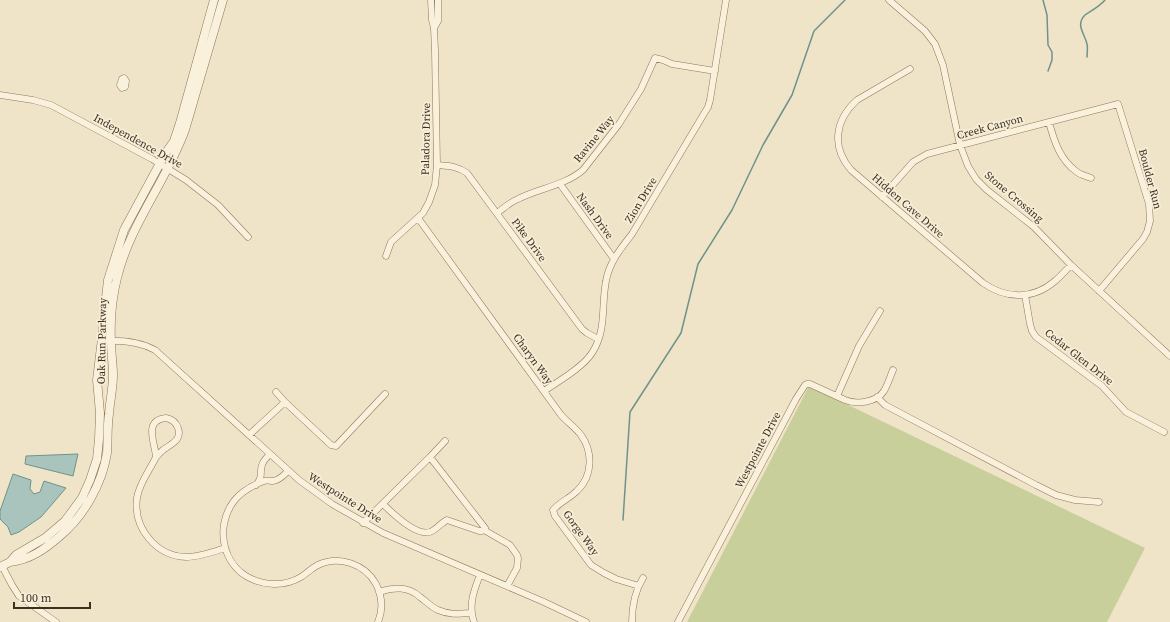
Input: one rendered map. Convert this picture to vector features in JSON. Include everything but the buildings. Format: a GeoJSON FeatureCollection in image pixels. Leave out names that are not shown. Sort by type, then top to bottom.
{"type":"FeatureCollection","features":[{"type":"Feature","properties":{"kind":"street","name":"Oak Run Parkway"},"geometry":{"type":"LineString","coordinates":[[10,562],[19,561],[30,557],[52,543],[74,522],[81,514],[93,494],[104,464],[107,449],[112,393],[113,374],[111,340],[114,293],[122,260],[164,166],[180,123],[214,0]]}},
{"type":"Feature","properties":{"kind":"street","name":"Oak Run Parkway"},"geometry":{"type":"LineString","coordinates":[[1,567],[10,562],[16,555],[45,538],[65,521],[77,506],[87,489],[94,470],[99,439],[100,413],[97,380],[106,293],[112,268],[124,230],[164,166],[174,156],[185,130],[223,0]]}},
{"type":"Feature","properties":{"kind":"street","name":"Paladora Drive"},"geometry":{"type":"LineString","coordinates":[[386,256],[391,242],[418,218],[426,208],[433,194],[435,185],[437,165],[434,28],[431,0]]}},
{"type":"Feature","properties":{"kind":"street","name":"Paladora Drive"},"geometry":{"type":"LineString","coordinates":[[434,28],[438,21],[438,0]]}},
{"type":"Feature","properties":{"kind":"street","name":"Zion Drive"},"geometry":{"type":"LineString","coordinates":[[544,391],[572,371],[593,352],[601,330],[606,282],[610,266],[632,234],[708,107],[726,0]]}},
{"type":"Feature","properties":{"kind":"street","name":"Stone Crossing"},"geometry":{"type":"LineString","coordinates":[[889,0],[925,31],[935,44],[943,65],[960,145],[973,173],[987,190],[1034,227],[1071,265],[1170,356]]}},
{"type":"Feature","properties":{"kind":"street","name":"Ravine Way"},"geometry":{"type":"LineString","coordinates":[[497,213],[517,199],[560,184],[583,170],[619,124],[641,90],[655,58],[672,64],[715,71]]}},
{"type":"Feature","properties":{"kind":"street","name":"Hidden Cave Drive"},"geometry":{"type":"LineString","coordinates":[[910,69],[857,100],[850,106],[838,130],[840,153],[845,164],[850,170],[992,290],[1008,294],[1031,294],[1056,281],[1071,265]]}},
{"type":"Feature","properties":{"kind":"street","name":"Independence Drive"},"geometry":{"type":"LineString","coordinates":[[0,95],[33,100],[51,105],[164,166],[196,187],[218,204],[248,237]]}},
{"type":"Feature","properties":{"kind":"street","name":"Creek Canyon"},"geometry":{"type":"LineString","coordinates":[[882,196],[913,162],[927,154],[1118,104]]}},
{"type":"Feature","properties":{"kind":"street","name":"Boulder Run"},"geometry":{"type":"LineString","coordinates":[[1099,291],[1140,244],[1147,232],[1150,221],[1149,204],[1118,104]]}},
{"type":"Feature","properties":{"kind":"street"},"geometry":{"type":"LineString","coordinates":[[1049,122],[1054,141],[1067,164],[1078,173],[1091,178]]}},
{"type":"Feature","properties":{"kind":"street","name":"Pike Drive"},"geometry":{"type":"LineString","coordinates":[[437,165],[460,168],[467,173],[582,329],[598,339]]}},
{"type":"Feature","properties":{"kind":"street","name":"Nash Drive"},"geometry":{"type":"LineString","coordinates":[[560,184],[614,259]]}},
{"type":"Feature","properties":{"kind":"street","name":"Charyn Way"},"geometry":{"type":"LineString","coordinates":[[418,218],[561,415],[583,438],[590,460],[588,474],[581,486],[553,510]]}},
{"type":"Feature","properties":{"kind":"street","name":"Cedar Glen Drive"},"geometry":{"type":"LineString","coordinates":[[1025,295],[1030,324],[1036,337],[1102,386],[1126,412],[1164,432]]}},
{"type":"Feature","properties":{"kind":"street"},"geometry":{"type":"LineString","coordinates":[[837,396],[859,346],[880,311]]}},
{"type":"Feature","properties":{"kind":"street","name":"Westpointe Drive"},"geometry":{"type":"LineString","coordinates":[[102,341],[111,340],[136,342],[155,350],[288,471],[327,500],[363,523],[389,536],[507,586],[586,622]]}},
{"type":"Feature","properties":{"kind":"street"},"geometry":{"type":"LineString","coordinates":[[893,370],[884,391],[877,397],[885,405],[1056,495],[1075,500],[1099,502]]}},
{"type":"Feature","properties":{"kind":"street","name":"Westpointe Drive"},"geometry":{"type":"LineString","coordinates":[[678,622],[806,384],[810,384],[849,402],[864,401],[877,397]]}},
{"type":"Feature","properties":{"kind":"street"},"geometry":{"type":"LineString","coordinates":[[276,392],[331,445],[336,446],[385,394]]}},
{"type":"Feature","properties":{"kind":"street"},"geometry":{"type":"LineString","coordinates":[[249,435],[285,402]]}},
{"type":"Feature","properties":{"kind":"street"},"geometry":{"type":"LineString","coordinates":[[156,457],[152,428],[156,422],[166,418],[178,426],[178,436],[175,442],[156,457],[142,482],[137,498],[137,516],[147,537],[162,550],[182,556],[196,556],[225,548]]}},
{"type":"Feature","properties":{"kind":"street"},"geometry":{"type":"LineString","coordinates":[[363,523],[430,458],[445,441]]}},
{"type":"Feature","properties":{"kind":"street"},"geometry":{"type":"LineString","coordinates":[[256,485],[262,474],[262,464],[270,454]]}},
{"type":"Feature","properties":{"kind":"street"},"geometry":{"type":"LineString","coordinates":[[430,458],[484,527],[484,530]]}},
{"type":"Feature","properties":{"kind":"street"},"geometry":{"type":"LineString","coordinates":[[288,471],[278,479],[269,480],[256,485],[235,500],[228,511],[223,529],[225,548],[230,559],[238,570],[250,579],[270,584],[284,584],[297,580],[318,565],[329,562],[340,561],[354,564],[365,571],[374,581],[379,592],[381,610],[378,622]]}},
{"type":"Feature","properties":{"kind":"street"},"geometry":{"type":"LineString","coordinates":[[262,474],[269,480]]}},
{"type":"Feature","properties":{"kind":"street"},"geometry":{"type":"LineString","coordinates":[[383,504],[403,523],[415,529],[425,532],[432,531],[448,520],[479,531],[484,530],[510,545],[518,558],[517,568],[507,586]]}},
{"type":"Feature","properties":{"kind":"street","name":"Gorge Way"},"geometry":{"type":"LineString","coordinates":[[553,510],[555,516],[591,565],[616,579],[639,586]]}},
{"type":"Feature","properties":{"kind":"street"},"geometry":{"type":"LineString","coordinates":[[1,567],[19,596],[56,622]]}},
{"type":"Feature","properties":{"kind":"street"},"geometry":{"type":"LineString","coordinates":[[474,622],[471,613],[472,599],[480,575]]}},
{"type":"Feature","properties":{"kind":"street"},"geometry":{"type":"LineString","coordinates":[[632,622],[632,612],[639,586],[643,578]]}},
{"type":"Feature","properties":{"kind":"street"},"geometry":{"type":"LineString","coordinates":[[379,592],[393,588],[405,588],[416,593],[431,606],[443,612],[455,614],[471,613]]}},
{"type":"Feature","properties":{"kind":"green space"},"geometry":{"type":"Polygon","coordinates":[[[809,386],[1145,548],[1107,622],[687,622],[809,386]]]}},
{"type":"Feature","properties":{"kind":"water"},"geometry":{"type":"Polygon","coordinates":[[[78,454],[73,476],[25,464],[26,456],[78,454]]]}},
{"type":"Feature","properties":{"kind":"water"},"geometry":{"type":"Polygon","coordinates":[[[13,474],[31,480],[30,489],[34,494],[40,492],[44,481],[66,488],[41,517],[19,532],[11,535],[8,527],[0,519],[0,511],[13,474]]]}},
{"type":"Feature","properties":{"kind":"waterway"},"geometry":{"type":"LineString","coordinates":[[623,520],[630,412],[681,333],[698,264],[732,210],[763,145],[792,95],[814,31],[845,0]]}},
{"type":"Feature","properties":{"kind":"waterway"},"geometry":{"type":"LineString","coordinates":[[1043,0],[1047,15],[1048,45],[1052,52],[1052,60],[1048,71]]}},
{"type":"Feature","properties":{"kind":"waterway"},"geometry":{"type":"LineString","coordinates":[[1087,57],[1086,40],[1081,22],[1085,15],[1098,7],[1105,0]]}}]}
